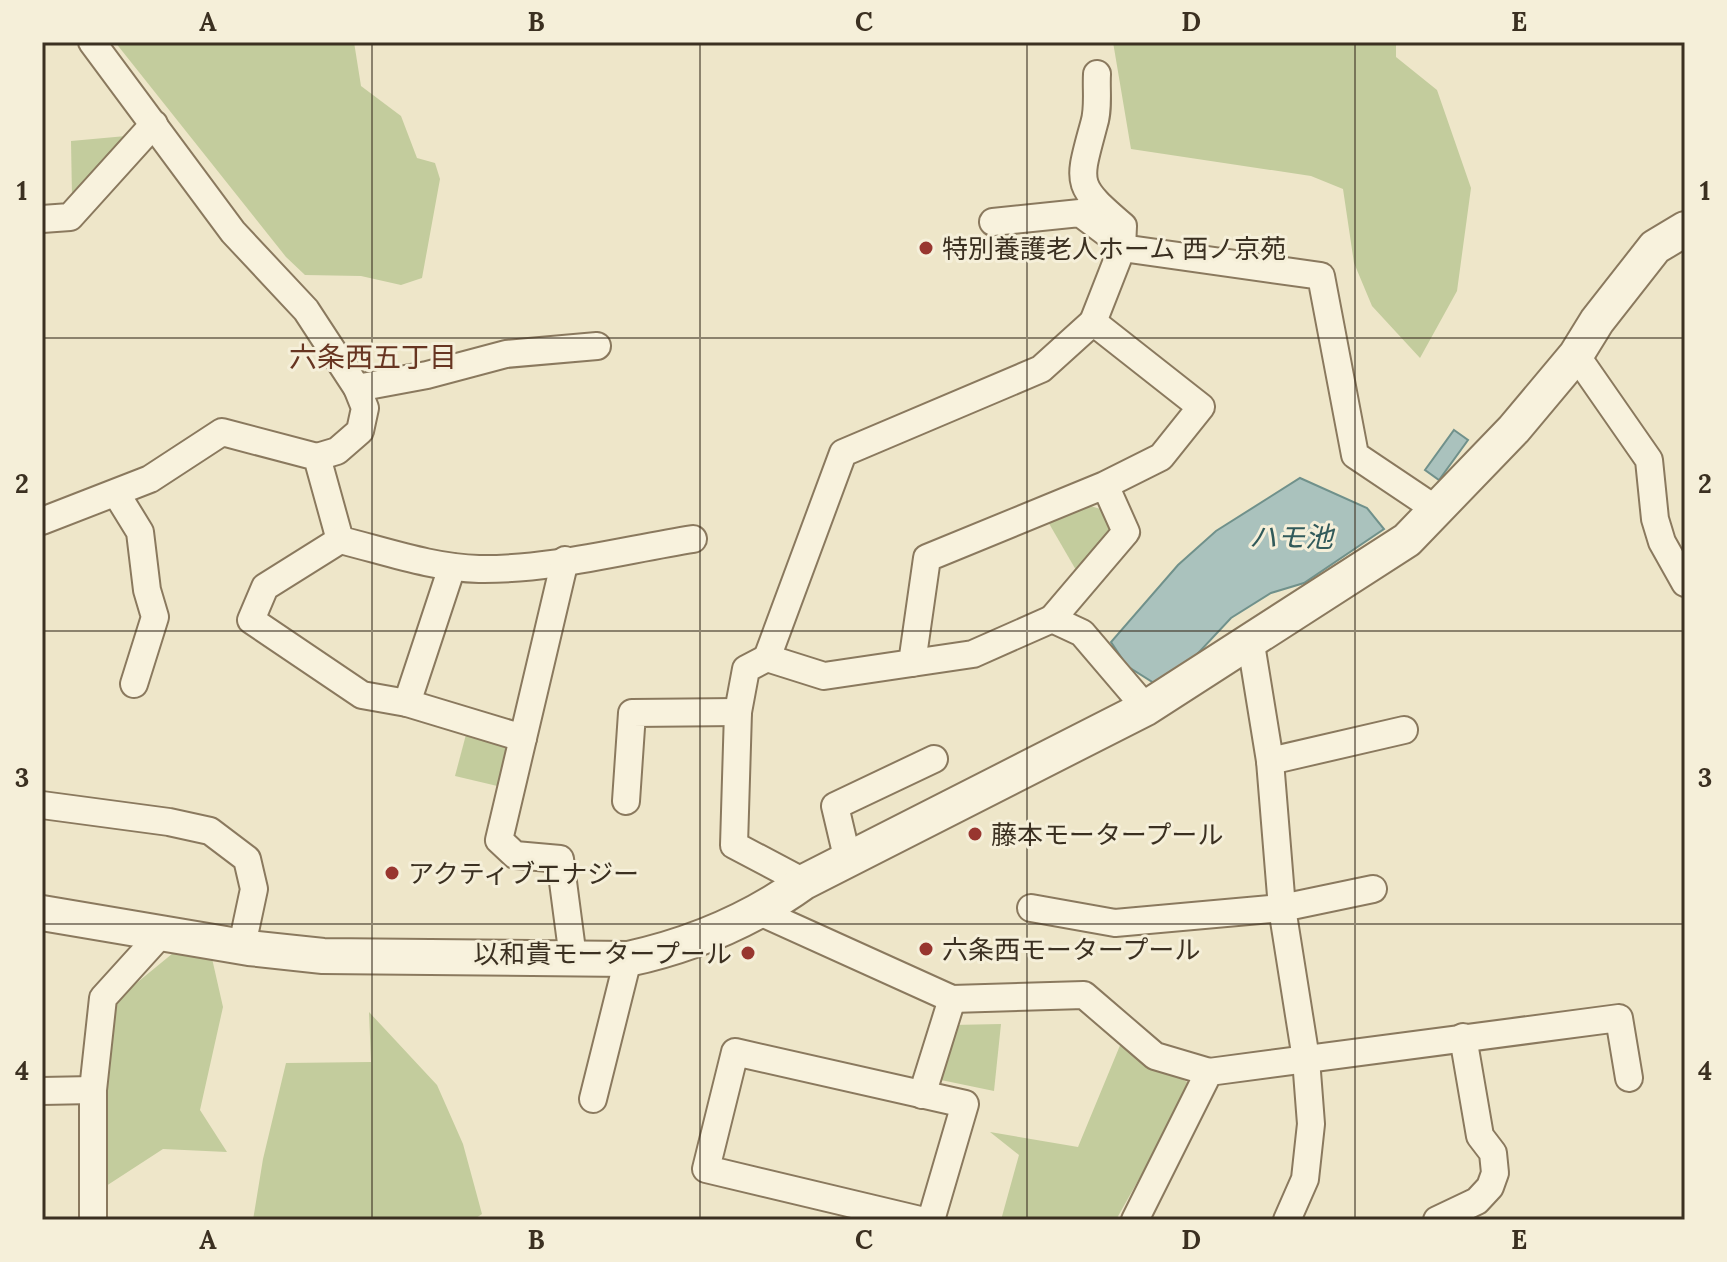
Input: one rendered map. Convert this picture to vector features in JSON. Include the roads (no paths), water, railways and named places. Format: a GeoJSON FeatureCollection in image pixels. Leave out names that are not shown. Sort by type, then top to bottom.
{"type":"FeatureCollection","features":[{"type":"Feature","properties":{"kind":"street"},"geometry":{"type":"LineString","coordinates":[[42,521],[71,507],[150,479],[222,432],[317,457],[337,451],[360,431],[365,408],[357,388],[306,310],[233,232],[92,42]]}},
{"type":"Feature","properties":{"kind":"street"},"geometry":{"type":"LineString","coordinates":[[804,882],[734,845],[738,712],[746,669],[767,658],[843,453],[1041,369],[1093,322],[1122,248],[1123,226],[1098,204],[1083,185],[1081,166],[1095,121],[1097,74]]}},
{"type":"Feature","properties":{"kind":"street"},"geometry":{"type":"LineString","coordinates":[[42,219],[70,217],[154,124]]}},
{"type":"Feature","properties":{"kind":"street"},"geometry":{"type":"LineString","coordinates":[[993,222],[1057,212],[1080,213],[1122,248],[1321,276],[1355,455],[1437,510]]}},
{"type":"Feature","properties":{"kind":"street"},"geometry":{"type":"LineString","coordinates":[[42,913],[249,948],[323,956],[628,959],[671,950],[762,913],[804,882],[1146,708],[1250,638],[1407,540],[1514,429],[1576,355],[1597,321],[1655,247],[1685,229]]}},
{"type":"Feature","properties":{"kind":"street"},"geometry":{"type":"LineString","coordinates":[[912,663],[927,558],[1105,485],[1161,457],[1201,407],[1093,322]]}},
{"type":"Feature","properties":{"kind":"street"},"geometry":{"type":"LineString","coordinates":[[357,388],[427,375],[506,354],[597,346]]}},
{"type":"Feature","properties":{"kind":"street"},"geometry":{"type":"LineString","coordinates":[[1576,355],[1649,460],[1655,519],[1662,542],[1685,583]]}},
{"type":"Feature","properties":{"kind":"street"},"geometry":{"type":"LineString","coordinates":[[317,457],[340,540]]}},
{"type":"Feature","properties":{"kind":"street"},"geometry":{"type":"LineString","coordinates":[[767,658],[824,676],[973,654],[1052,619],[1126,532],[1105,485]]}},
{"type":"Feature","properties":{"kind":"street"},"geometry":{"type":"LineString","coordinates":[[116,493],[140,532],[147,590],[155,617],[134,684]]}},
{"type":"Feature","properties":{"kind":"street"},"geometry":{"type":"LineString","coordinates":[[523,738],[407,703],[362,695],[251,620],[265,587],[340,540],[452,567],[481,569],[565,560],[693,539]]}},
{"type":"Feature","properties":{"kind":"street"},"geometry":{"type":"LineString","coordinates":[[565,560],[499,840],[515,855],[560,859],[573,958]]}},
{"type":"Feature","properties":{"kind":"street"},"geometry":{"type":"LineString","coordinates":[[407,703],[452,567]]}},
{"type":"Feature","properties":{"kind":"street"},"geometry":{"type":"LineString","coordinates":[[1052,619],[1082,633],[1146,708]]}},
{"type":"Feature","properties":{"kind":"street"},"geometry":{"type":"LineString","coordinates":[[1250,638],[1270,761],[1282,908],[1306,1059],[1311,1124],[1305,1179],[1287,1220]]}},
{"type":"Feature","properties":{"kind":"street"},"geometry":{"type":"LineString","coordinates":[[626,801],[632,713],[738,712]]}},
{"type":"Feature","properties":{"kind":"street"},"geometry":{"type":"LineString","coordinates":[[1270,761],[1404,730]]}},
{"type":"Feature","properties":{"kind":"street"},"geometry":{"type":"LineString","coordinates":[[848,861],[835,806],[934,759]]}},
{"type":"Feature","properties":{"kind":"street"},"geometry":{"type":"LineString","coordinates":[[42,805],[169,822],[210,831],[247,859],[254,889],[244,936],[249,948]]}},
{"type":"Feature","properties":{"kind":"street"},"geometry":{"type":"LineString","coordinates":[[1031,908],[1115,923],[1282,908],[1373,889]]}},
{"type":"Feature","properties":{"kind":"street"},"geometry":{"type":"LineString","coordinates":[[762,913],[952,999],[1084,995],[1155,1056],[1209,1072],[1619,1018],[1629,1078]]}},
{"type":"Feature","properties":{"kind":"street"},"geometry":{"type":"LineString","coordinates":[[93,1220],[93,1090],[103,998],[161,934]]}},
{"type":"Feature","properties":{"kind":"street"},"geometry":{"type":"LineString","coordinates":[[593,1099],[628,959]]}},
{"type":"Feature","properties":{"kind":"street"},"geometry":{"type":"LineString","coordinates":[[922,1095],[952,999]]}},
{"type":"Feature","properties":{"kind":"street"},"geometry":{"type":"LineString","coordinates":[[1437,1220],[1477,1201],[1490,1187],[1495,1173],[1493,1153],[1480,1136],[1463,1037]]}},
{"type":"Feature","properties":{"kind":"street"},"geometry":{"type":"LineString","coordinates":[[920,1220],[706,1169],[735,1052],[965,1104],[931,1220]]}},
{"type":"Feature","properties":{"kind":"street"},"geometry":{"type":"LineString","coordinates":[[1135,1220],[1209,1072]]}},
{"type":"Feature","properties":{"kind":"street"},"geometry":{"type":"LineString","coordinates":[[42,1091],[93,1090]]}},
{"type":"Feature","properties":{"kind":"water"},"geometry":{"type":"Polygon","coordinates":[[[1454,430],[1468,440],[1439,480],[1425,470],[1454,430]]]}},
{"type":"Feature","properties":{"kind":"water","name":"ハモ池"},"geometry":{"type":"Polygon","coordinates":[[[1300,478],[1367,508],[1384,529],[1304,583],[1271,593],[1231,618],[1187,665],[1154,683],[1127,666],[1111,642],[1178,565],[1216,531],[1300,478]]]}},
{"type":"Feature","properties":{"kind":"place","name":"特別養護老人ホーム 西ノ京苑"},"geometry":{"type":"Point","coordinates":[926,248]}},
{"type":"Feature","properties":{"kind":"place","name":"藤本モータープール"},"geometry":{"type":"Point","coordinates":[975,834]}},
{"type":"Feature","properties":{"kind":"place","name":"アクティブエナジー"},"geometry":{"type":"Point","coordinates":[392,873]}},
{"type":"Feature","properties":{"kind":"place","name":"六条西モータープール"},"geometry":{"type":"Point","coordinates":[926,949]}},
{"type":"Feature","properties":{"kind":"place","name":"以和貴モータープール"},"geometry":{"type":"Point","coordinates":[748,953]}},
{"type":"Feature","properties":{"kind":"district","name":"六条西五丁目"},"geometry":{"type":"Point","coordinates":[373,357]}}]}
